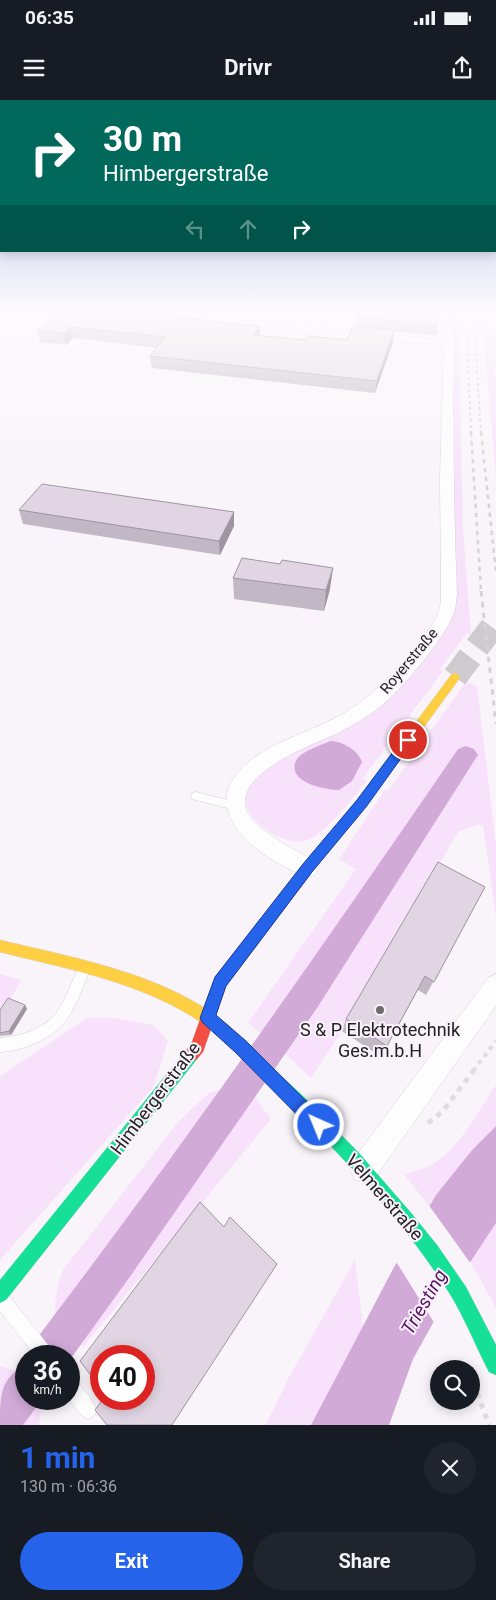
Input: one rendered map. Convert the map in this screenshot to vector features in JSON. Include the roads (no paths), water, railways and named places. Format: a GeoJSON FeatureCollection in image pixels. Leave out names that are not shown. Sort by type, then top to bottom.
{"type":"FeatureCollection","features":[{"type":"Feature","properties":{"kind":"street","name":"Royerstraße"},"geometry":{"type":"LineString","coordinates":[[235,806],[238,786],[248,774],[263,762],[343,722],[376,700],[437,629],[446,612],[449,594],[446,477],[450,373]]}},
{"type":"Feature","properties":{"kind":"street","name":"Himbergerstraße"},"geometry":{"type":"LineString","coordinates":[[0,1294],[198,1047],[220,982],[308,868],[362,804],[455,677]]}},
{"type":"Feature","properties":{"kind":"street"},"geometry":{"type":"LineString","coordinates":[[235,806],[243,822],[259,837],[308,868]]}},
{"type":"Feature","properties":{"kind":"street","name":"Velmerstraße"},"geometry":{"type":"LineString","coordinates":[[0,946],[85,967],[172,998],[208,1018],[282,1086],[383,1190],[442,1267],[484,1339],[496,1365]]}},
{"type":"Feature","properties":{"kind":"street"},"geometry":{"type":"LineString","coordinates":[[364,1170],[496,986]]}},
{"type":"Feature","properties":{"kind":"lane"},"geometry":{"type":"LineString","coordinates":[[196,796],[235,806]]}},
{"type":"Feature","properties":{"kind":"lane"},"geometry":{"type":"LineString","coordinates":[[0,1045],[10,1046],[35,1035],[59,1019],[85,967]]}},
{"type":"Feature","properties":{"kind":"lane"},"geometry":{"type":"LineString","coordinates":[[0,1298],[37,1345]]}},
{"type":"Feature","properties":{"kind":"lane"},"geometry":{"type":"LineString","coordinates":[[80,1400],[88,1410]]}},
{"type":"Feature","properties":{"kind":"water"},"geometry":{"type":"Polygon","coordinates":[[[330,741],[349,747],[362,762],[352,781],[339,790],[309,783],[297,774],[294,768],[298,757],[302,754],[330,741]]]}},
{"type":"Feature","properties":{"kind":"water","name":"Triesting"},"geometry":{"type":"Polygon","coordinates":[[[496,1126],[496,1223],[449,1294],[413,1359],[389,1425],[311,1425],[393,1269],[436,1195],[473,1149],[496,1126]]]}},
{"type":"Feature","properties":{"kind":"waterway"},"geometry":{"type":"LineString","coordinates":[[56,1345],[116,1265],[306,997],[466,755]]}},
{"type":"Feature","properties":{"kind":"waterway"},"geometry":{"type":"LineString","coordinates":[[0,1421],[15,1401]]}},
{"type":"Feature","properties":{"kind":"tunnel"},"geometry":{"type":"LineString","coordinates":[[455,677],[496,622]]}},
{"type":"Feature","properties":{"kind":"railway"},"geometry":{"type":"LineString","coordinates":[[469,373],[471,433]]}},
{"type":"Feature","properties":{"kind":"railway"},"geometry":{"type":"LineString","coordinates":[[477,373],[481,433]]}},
{"type":"Feature","properties":{"kind":"railway"},"geometry":{"type":"LineString","coordinates":[[471,432],[481,592]]}},
{"type":"Feature","properties":{"kind":"railway"},"geometry":{"type":"LineString","coordinates":[[481,432],[496,572]]}},
{"type":"Feature","properties":{"kind":"railway"},"geometry":{"type":"LineString","coordinates":[[481,591],[496,724]]}},
{"type":"Feature","properties":{"kind":"place","name":"S & P Elektrotechnik Ges.m.b.H"},"geometry":{"type":"Point","coordinates":[380,1010]}}]}
